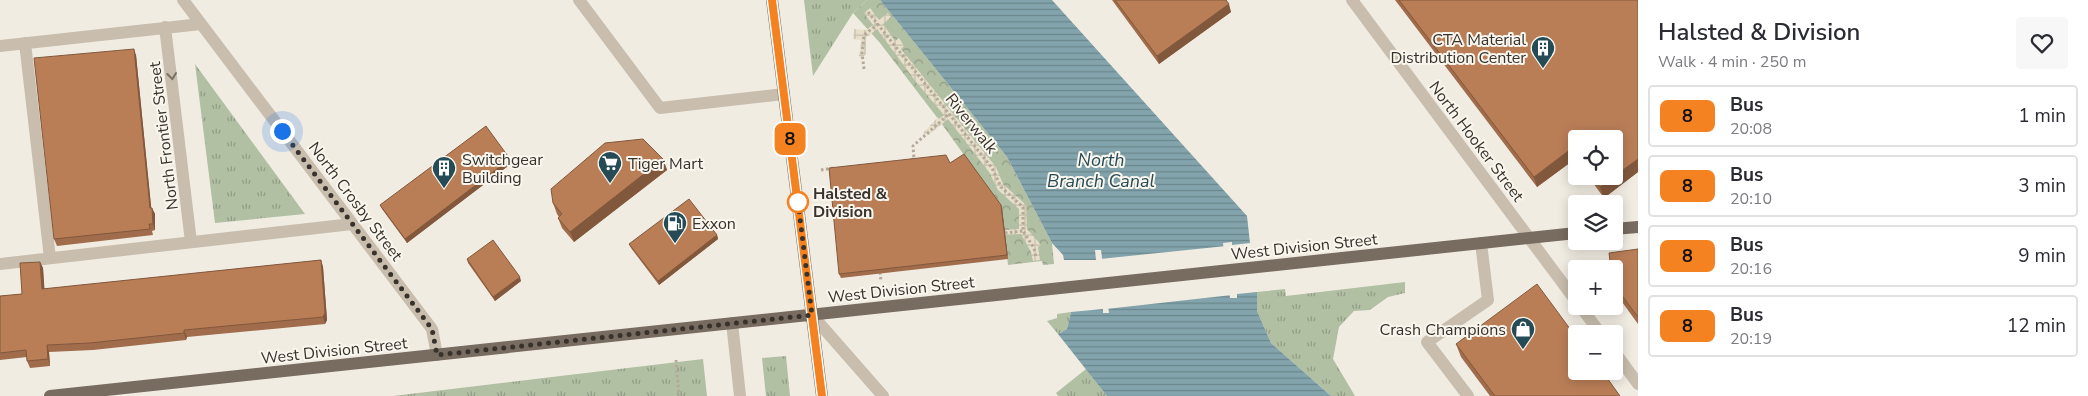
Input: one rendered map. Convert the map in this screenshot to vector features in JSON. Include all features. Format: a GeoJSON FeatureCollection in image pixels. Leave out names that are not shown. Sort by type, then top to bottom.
{"type":"FeatureCollection","features":[{"type":"Feature","properties":{"kind":"main road"},"geometry":{"type":"LineString","coordinates":[[772,0],[822,396]]}},
{"type":"Feature","properties":{"kind":"main road"},"geometry":{"type":"LineString","coordinates":[[1623,228],[1638,227]]}},
{"type":"Feature","properties":{"kind":"main road","name":"West Division Street"},"geometry":{"type":"LineString","coordinates":[[50,396],[1568,234]]}},
{"type":"Feature","properties":{"kind":"street","name":"North Crosby Street"},"geometry":{"type":"LineString","coordinates":[[183,0],[432,329],[437,355]]}},
{"type":"Feature","properties":{"kind":"street"},"geometry":{"type":"LineString","coordinates":[[579,0],[660,108],[784,94]]}},
{"type":"Feature","properties":{"kind":"street","name":"North Hooker Street"},"geometry":{"type":"LineString","coordinates":[[1352,0],[1568,290]]}},
{"type":"Feature","properties":{"kind":"street"},"geometry":{"type":"LineString","coordinates":[[0,46],[201,24]]}},
{"type":"Feature","properties":{"kind":"street","name":"North Frontier Street"},"geometry":{"type":"LineString","coordinates":[[165,27],[192,242]]}},
{"type":"Feature","properties":{"kind":"street"},"geometry":{"type":"LineString","coordinates":[[25,43],[50,258]]}},
{"type":"Feature","properties":{"kind":"street"},"geometry":{"type":"LineString","coordinates":[[0,264],[352,224]]}},
{"type":"Feature","properties":{"kind":"street"},"geometry":{"type":"LineString","coordinates":[[1468,396],[1427,342],[1488,300],[1481,243]]}},
{"type":"Feature","properties":{"kind":"street"},"geometry":{"type":"LineString","coordinates":[[812,315],[883,396]]}},
{"type":"Feature","properties":{"kind":"street"},"geometry":{"type":"LineString","coordinates":[[732,324],[740,396]]}},
{"type":"Feature","properties":{"kind":"street"},"geometry":{"type":"LineString","coordinates":[[1623,363],[1638,384]]}},
{"type":"Feature","properties":{"kind":"path","name":"Riverwalk"},"geometry":{"type":"LineString","coordinates":[[868,12],[992,168],[1001,187],[1022,207],[1023,231],[1034,248],[1036,258]]}},
{"type":"Feature","properties":{"kind":"path"},"geometry":{"type":"LineString","coordinates":[[864,69],[862,53],[864,35],[878,24]]}},
{"type":"Feature","properties":{"kind":"path"},"geometry":{"type":"LineString","coordinates":[[905,160],[914,159],[913,146],[949,114]]}},
{"type":"Feature","properties":{"kind":"path"},"geometry":{"type":"LineString","coordinates":[[822,170],[840,168]]}},
{"type":"Feature","properties":{"kind":"path"},"geometry":{"type":"LineString","coordinates":[[1005,233],[1023,231]]}},
{"type":"Feature","properties":{"kind":"path"},"geometry":{"type":"LineString","coordinates":[[880,272],[881,281]]}},
{"type":"Feature","properties":{"kind":"path"},"geometry":{"type":"LineString","coordinates":[[676,360],[679,396]]}},
{"type":"Feature","properties":{"kind":"green space"},"geometry":{"type":"Polygon","coordinates":[[[804,0],[867,0],[853,13],[813,76],[804,0]]]}},
{"type":"Feature","properties":{"kind":"green space"},"geometry":{"type":"Polygon","coordinates":[[[867,0],[880,0],[1007,157],[1052,243],[1054,264],[1043,265],[1042,261],[1008,265],[1002,208],[939,120],[880,43],[853,13],[867,0]]]}},
{"type":"Feature","properties":{"kind":"green space"},"geometry":{"type":"Polygon","coordinates":[[[195,64],[305,214],[215,223],[195,64]]]}},
{"type":"Feature","properties":{"kind":"green space"},"geometry":{"type":"Polygon","coordinates":[[[1405,282],[1405,293],[1388,297],[1370,310],[1354,311],[1339,327],[1333,359],[1355,396],[1331,396],[1271,343],[1257,311],[1257,292],[1285,289],[1286,296],[1405,282]]]}},
{"type":"Feature","properties":{"kind":"green space"},"geometry":{"type":"Polygon","coordinates":[[[1071,312],[1067,329],[1058,334],[1047,321],[1057,318],[1057,314],[1071,312]]]}},
{"type":"Feature","properties":{"kind":"green space"},"geometry":{"type":"Polygon","coordinates":[[[786,356],[790,396],[766,396],[762,358],[786,356]]]}},
{"type":"Feature","properties":{"kind":"green space"},"geometry":{"type":"Polygon","coordinates":[[[703,359],[707,396],[393,396],[703,359]]]}},
{"type":"Feature","properties":{"kind":"green space"},"geometry":{"type":"Polygon","coordinates":[[[1086,369],[1107,396],[1058,396],[1056,393],[1086,369]]]}},
{"type":"Feature","properties":{"kind":"shaded area"},"geometry":{"type":"Polygon","coordinates":[[[870,8],[879,20],[888,13],[891,17],[883,24],[895,41],[899,38],[904,46],[901,49],[996,167],[1003,184],[1026,205],[1027,229],[1041,245],[1038,247],[1040,260],[1033,261],[1031,252],[1021,234],[1005,235],[1005,230],[1019,229],[1019,209],[998,190],[989,172],[948,119],[929,135],[923,133],[938,117],[939,119],[944,115],[916,82],[877,29],[866,38],[866,54],[861,59],[859,56],[861,40],[853,39],[854,29],[866,30],[873,25],[864,13],[870,8]]]}},
{"type":"Feature","properties":{"kind":"water","name":"North Branch Canal"},"geometry":{"type":"Polygon","coordinates":[[[880,0],[1052,0],[1247,216],[1250,243],[1232,245],[1232,242],[1223,243],[1230,298],[1237,298],[1237,294],[1257,292],[1257,311],[1271,343],[1331,396],[1107,396],[1058,334],[1067,329],[1071,312],[1103,309],[1103,313],[1109,313],[1101,250],[1095,250],[1096,260],[1064,260],[1063,255],[1052,243],[1007,157],[880,0]]]}},
{"type":"Feature","properties":{"kind":"pier"},"geometry":{"type":"Polygon","coordinates":[[[1226,246],[1232,295],[1106,309],[1100,259],[1226,246]]]}},
{"type":"Feature","properties":{"kind":"building"},"geometry":{"type":"Polygon","coordinates":[[[1115,0],[1226,0],[1229,4],[1157,56],[1115,0]]]}},
{"type":"Feature","properties":{"kind":"building","name":"CTA Material Distribution Center"},"geometry":{"type":"Polygon","coordinates":[[[1399,0],[1638,0],[1638,159],[1623,170],[1623,130],[1568,130],[1568,151],[1534,177],[1399,0]]]}},
{"type":"Feature","properties":{"kind":"building"},"geometry":{"type":"Polygon","coordinates":[[[134,49],[153,224],[149,224],[150,229],[54,239],[34,58],[134,49]]]}},
{"type":"Feature","properties":{"kind":"building","name":"Switchgear Building"},"geometry":{"type":"Polygon","coordinates":[[[486,126],[510,159],[405,239],[380,205],[486,126]]]}},
{"type":"Feature","properties":{"kind":"building","name":"Tiger Mart"},"geometry":{"type":"Polygon","coordinates":[[[643,139],[663,159],[570,232],[558,218],[562,214],[553,203],[551,189],[605,143],[643,139]]]}},
{"type":"Feature","properties":{"kind":"building"},"geometry":{"type":"Polygon","coordinates":[[[964,154],[1001,205],[1007,255],[839,274],[829,168],[946,155],[950,163],[964,154]]]}},
{"type":"Feature","properties":{"kind":"building","name":"Exxon"},"geometry":{"type":"Polygon","coordinates":[[[689,199],[717,235],[658,281],[629,244],[689,199]]]}},
{"type":"Feature","properties":{"kind":"building"},"geometry":{"type":"Polygon","coordinates":[[[493,240],[520,277],[493,297],[467,259],[493,240]]]}},
{"type":"Feature","properties":{"kind":"building"},"geometry":{"type":"Polygon","coordinates":[[[1638,249],[1638,317],[1623,297],[1623,260],[1610,260],[1609,253],[1638,249]]]}},
{"type":"Feature","properties":{"kind":"building"},"geometry":{"type":"Polygon","coordinates":[[[321,260],[325,313],[323,317],[184,330],[184,333],[90,343],[47,345],[48,359],[27,361],[26,350],[0,353],[0,296],[22,294],[20,263],[40,262],[42,289],[321,260]]]}},
{"type":"Feature","properties":{"kind":"building","name":"Crash Champions"},"geometry":{"type":"Polygon","coordinates":[[[1537,284],[1568,326],[1568,380],[1608,380],[1620,396],[1495,396],[1456,344],[1537,284]]]}},
{"type":"Feature","properties":{"kind":"bus line","name":"8"},"geometry":{"type":"LineString","coordinates":[[772,0],[822,396]]}},
{"type":"Feature","properties":{"kind":"place","name":"CTA Material Distribution Center"},"geometry":{"type":"Point","coordinates":[1543,69]}},
{"type":"Feature","properties":{"kind":"place","name":"Tiger Mart"},"geometry":{"type":"Point","coordinates":[610,184]}},
{"type":"Feature","properties":{"kind":"place","name":"Switchgear Building"},"geometry":{"type":"Point","coordinates":[444,189]}},
{"type":"Feature","properties":{"kind":"place","name":"Halsted & Division"},"geometry":{"type":"Point","coordinates":[798,202]}},
{"type":"Feature","properties":{"kind":"place","name":"Exxon"},"geometry":{"type":"Point","coordinates":[675,244]}},
{"type":"Feature","properties":{"kind":"place","name":"Crash Champions"},"geometry":{"type":"Point","coordinates":[1523,350]}},
{"type":"Feature","properties":{"kind":"route"},"geometry":{"type":"LineString","coordinates":[[282,131],[432,329],[437,355],[812,315],[798,202]]}}]}
